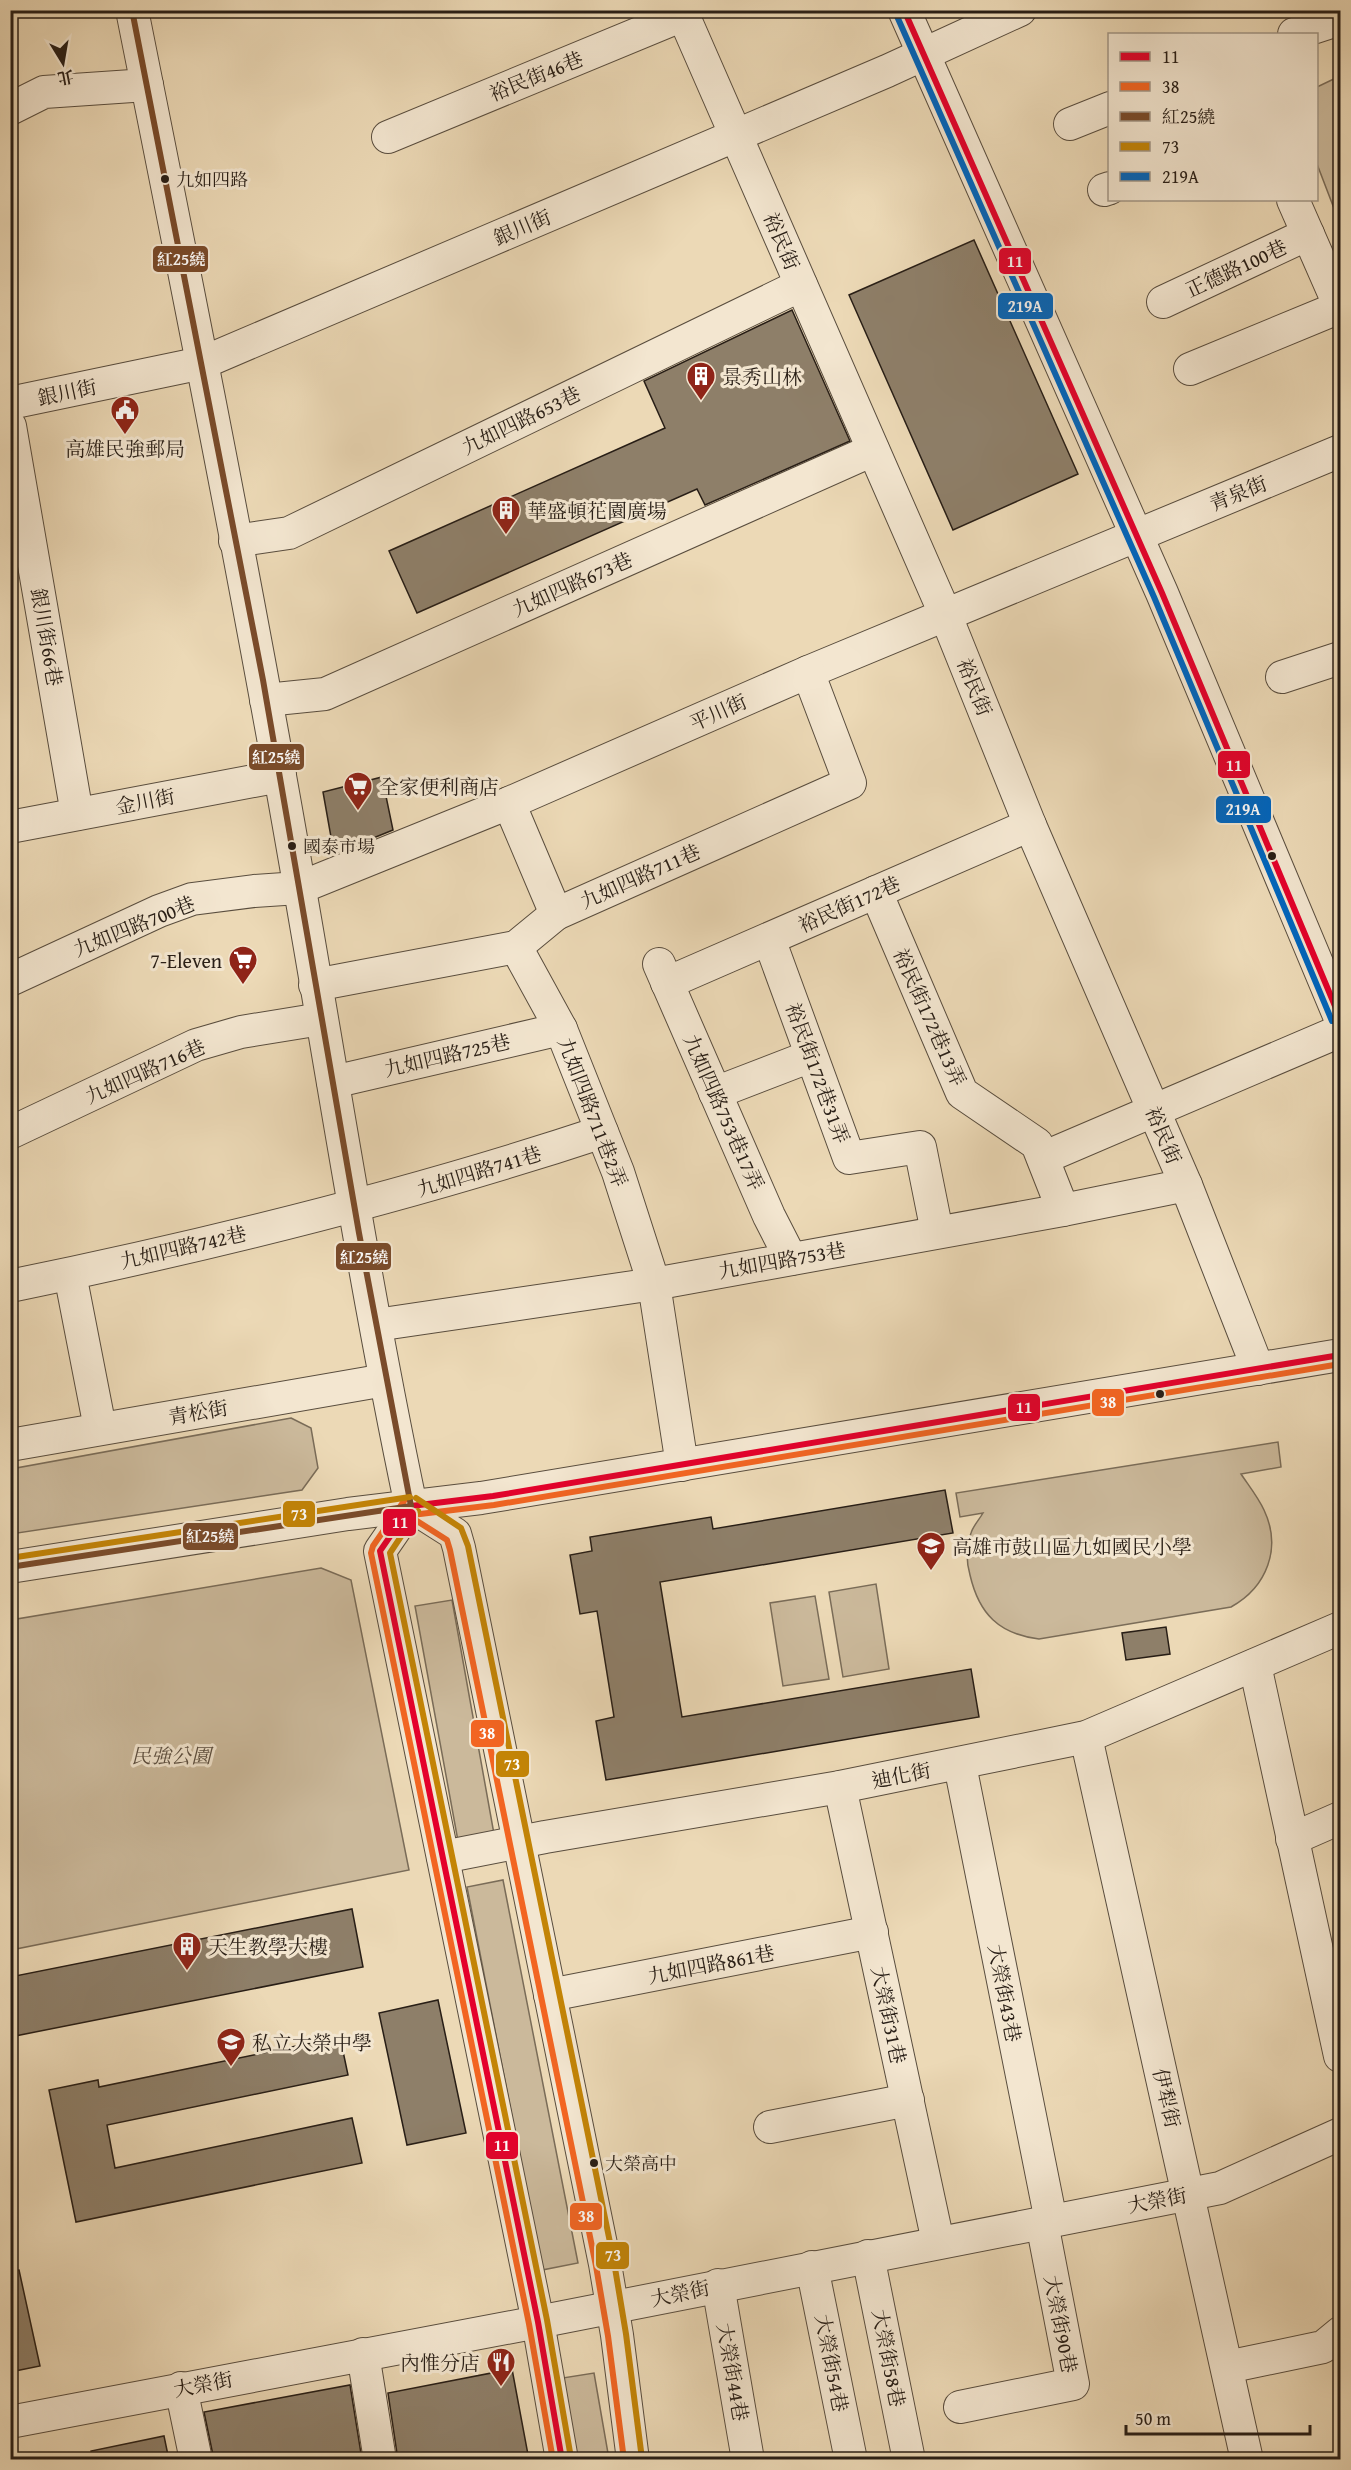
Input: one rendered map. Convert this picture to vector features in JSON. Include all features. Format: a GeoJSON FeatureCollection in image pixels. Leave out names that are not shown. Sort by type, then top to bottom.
{"type":"FeatureCollection","features":[{"type":"Feature","properties":{"kind":"street"},"geometry":{"type":"LineString","coordinates":[[132,10],[266,700],[385,1380],[411,1506],[455,1534],[612,2307],[633,2460]]}},
{"type":"Feature","properties":{"kind":"street"},"geometry":{"type":"LineString","coordinates":[[904,10],[1136,535],[1341,1018]]}},
{"type":"Feature","properties":{"kind":"street","name":"銀川街"},"geometry":{"type":"LineString","coordinates":[[10,404],[202,363],[737,135],[1020,10]]}},
{"type":"Feature","properties":{"kind":"street","name":"裕民街"},"geometry":{"type":"LineString","coordinates":[[682,13],[946,616],[1030,825],[1186,1185],[1258,1368]]}},
{"type":"Feature","properties":{"kind":"street","name":"裕民街46巷"},"geometry":{"type":"LineString","coordinates":[[388,137],[682,13]]}},
{"type":"Feature","properties":{"kind":"street"},"geometry":{"type":"LineString","coordinates":[[1297,33],[1341,19]]}},
{"type":"Feature","properties":{"kind":"street"},"geometry":{"type":"LineString","coordinates":[[10,109],[44,92],[147,85]]}},
{"type":"Feature","properties":{"kind":"street"},"geometry":{"type":"LineString","coordinates":[[1071,124],[1108,109]]}},
{"type":"Feature","properties":{"kind":"street"},"geometry":{"type":"LineString","coordinates":[[1190,369],[1340,307],[1293,201]]}},
{"type":"Feature","properties":{"kind":"street","name":"正德路100巷"},"geometry":{"type":"LineString","coordinates":[[1163,302],[1308,234]]}},
{"type":"Feature","properties":{"kind":"street","name":"九如四路653巷"},"geometry":{"type":"LineString","coordinates":[[235,541],[289,532],[801,285]]}},
{"type":"Feature","properties":{"kind":"street","name":"銀川街66巷"},"geometry":{"type":"LineString","coordinates":[[10,426],[77,814]]}},
{"type":"Feature","properties":{"kind":"street","name":"九如四路673巷"},"geometry":{"type":"LineString","coordinates":[[266,700],[325,694],[873,450]]}},
{"type":"Feature","properties":{"kind":"street","name":"青泉街"},"geometry":{"type":"LineString","coordinates":[[1136,535],[1341,451]]}},
{"type":"Feature","properties":{"kind":"street","name":"平川街"},"geometry":{"type":"LineString","coordinates":[[299,888],[509,803],[808,672],[1136,535]]}},
{"type":"Feature","properties":{"kind":"street"},"geometry":{"type":"LineString","coordinates":[[1282,677],[1341,658]]}},
{"type":"Feature","properties":{"kind":"street","name":"九如四路711巷"},"geometry":{"type":"LineString","coordinates":[[315,985],[516,947],[556,914],[850,783],[808,672]]}},
{"type":"Feature","properties":{"kind":"street","name":"金川街"},"geometry":{"type":"LineString","coordinates":[[10,827],[280,776]]}},
{"type":"Feature","properties":{"kind":"street"},"geometry":{"type":"LineString","coordinates":[[509,803],[556,914]]}},
{"type":"Feature","properties":{"kind":"street","name":"裕民街172巷"},"geometry":{"type":"LineString","coordinates":[[663,973],[769,939],[1030,825]]}},
{"type":"Feature","properties":{"kind":"street","name":"九如四路700巷"},"geometry":{"type":"LineString","coordinates":[[10,980],[159,911],[192,899],[299,888]]}},
{"type":"Feature","properties":{"kind":"street","name":"裕民街172巷13弄"},"geometry":{"type":"LineString","coordinates":[[876,892],[962,1093],[1037,1144],[1063,1210]]}},
{"type":"Feature","properties":{"kind":"street","name":"裕民街172巷31弄"},"geometry":{"type":"LineString","coordinates":[[769,939],[849,1158],[920,1147],[937,1232]]}},
{"type":"Feature","properties":{"kind":"street","name":"九如四路711巷2弄"},"geometry":{"type":"LineString","coordinates":[[516,947],[561,1029],[618,1172],[654,1284],[682,1465]]}},
{"type":"Feature","properties":{"kind":"street","name":"九如四路753巷17弄"},"geometry":{"type":"LineString","coordinates":[[663,973],[769,1216],[791,1259]]}},
{"type":"Feature","properties":{"kind":"street","name":"九如四路716巷"},"geometry":{"type":"LineString","coordinates":[[10,1133],[196,1045],[241,1032],[321,1019]]}},
{"type":"Feature","properties":{"kind":"street","name":"九如四路725巷"},"geometry":{"type":"LineString","coordinates":[[333,1082],[561,1029]]}},
{"type":"Feature","properties":{"kind":"street"},"geometry":{"type":"LineString","coordinates":[[1043,1158],[1341,1031]]}},
{"type":"Feature","properties":{"kind":"street"},"geometry":{"type":"LineString","coordinates":[[715,1093],[811,1056]]}},
{"type":"Feature","properties":{"kind":"street","name":"九如四路741巷"},"geometry":{"type":"LineString","coordinates":[[355,1207],[500,1166],[602,1132]]}},
{"type":"Feature","properties":{"kind":"street","name":"九如四路753巷"},"geometry":{"type":"LineString","coordinates":[[376,1325],[654,1284],[1063,1210],[1186,1185]]}},
{"type":"Feature","properties":{"kind":"street","name":"九如四路742巷"},"geometry":{"type":"LineString","coordinates":[[10,1286],[355,1207]]}},
{"type":"Feature","properties":{"kind":"street"},"geometry":{"type":"LineString","coordinates":[[70,1274],[100,1428]]}},
{"type":"Feature","properties":{"kind":"street"},"geometry":{"type":"LineString","coordinates":[[10,1567],[411,1506],[487,1497],[1341,1355]]}},
{"type":"Feature","properties":{"kind":"street","name":"青松街"},"geometry":{"type":"LineString","coordinates":[[10,1445],[385,1380]]}},
{"type":"Feature","properties":{"kind":"street"},"geometry":{"type":"LineString","coordinates":[[411,1506],[380,1551],[538,2322],[562,2460]]}},
{"type":"Feature","properties":{"kind":"street","name":"迪化街"},"geometry":{"type":"LineString","coordinates":[[443,1857],[840,1787],[1086,1737],[1341,1628]]}},
{"type":"Feature","properties":{"kind":"street"},"geometry":{"type":"LineString","coordinates":[[1255,1665],[1292,1839],[1332,1967],[1341,2056]]}},
{"type":"Feature","properties":{"kind":"street","name":"伊犁街"},"geometry":{"type":"LineString","coordinates":[[1086,1737],[1247,2460]]}},
{"type":"Feature","properties":{"kind":"street","name":"大榮街43巷"},"geometry":{"type":"LineString","coordinates":[[960,1764],[1047,2222]]}},
{"type":"Feature","properties":{"kind":"street","name":"大榮街31巷"},"geometry":{"type":"LineString","coordinates":[[840,1787],[938,2242]]}},
{"type":"Feature","properties":{"kind":"street"},"geometry":{"type":"LineString","coordinates":[[1292,1839],[1341,1818]]}},
{"type":"Feature","properties":{"kind":"street","name":"九如四路861巷"},"geometry":{"type":"LineString","coordinates":[[550,1995],[872,1932]]}},
{"type":"Feature","properties":{"kind":"street"},"geometry":{"type":"LineString","coordinates":[[770,2127],[908,2100]]}},
{"type":"Feature","properties":{"kind":"street","name":"大榮街"},"geometry":{"type":"LineString","coordinates":[[10,2422],[538,2322],[1220,2188],[1341,2134]]}},
{"type":"Feature","properties":{"kind":"street","name":"大榮街90巷"},"geometry":{"type":"LineString","coordinates":[[960,2407],[1073,2384],[1047,2222]]}},
{"type":"Feature","properties":{"kind":"street","name":"大榮街58巷"},"geometry":{"type":"LineString","coordinates":[[868,2256],[909,2460]]}},
{"type":"Feature","properties":{"kind":"street","name":"大榮街54巷"},"geometry":{"type":"LineString","coordinates":[[813,2267],[851,2460]]}},
{"type":"Feature","properties":{"kind":"street","name":"大榮街44巷"},"geometry":{"type":"LineString","coordinates":[[718,2285],[748,2460]]}},
{"type":"Feature","properties":{"kind":"street"},"geometry":{"type":"LineString","coordinates":[[1227,2367],[1323,2347],[1341,2332]]}},
{"type":"Feature","properties":{"kind":"street"},"geometry":{"type":"LineString","coordinates":[[363,2354],[380,2460]]}},
{"type":"Feature","properties":{"kind":"street"},"geometry":{"type":"LineString","coordinates":[[181,2388],[196,2460]]}},
{"type":"Feature","properties":{"kind":"green space"},"geometry":{"type":"Polygon","coordinates":[[[1340,76],[1340,224],[1318,167],[1318,87],[1340,76]]]}},
{"type":"Feature","properties":{"kind":"green space"},"geometry":{"type":"Polygon","coordinates":[[[291,1418],[311,1428],[318,1468],[302,1490],[11,1534],[11,1469],[291,1418]]]}},
{"type":"Feature","properties":{"kind":"green space"},"geometry":{"type":"Polygon","coordinates":[[[1278,1442],[1281,1467],[1241,1474],[1264,1510],[1272,1538],[1271,1552],[1268,1565],[1254,1589],[1231,1607],[1039,1639],[1002,1627],[985,1611],[979,1601],[970,1575],[967,1554],[972,1530],[983,1513],[960,1517],[956,1493],[1278,1442]]]}},
{"type":"Feature","properties":{"kind":"green space","name":"民強公園"},"geometry":{"type":"Polygon","coordinates":[[[321,1568],[351,1580],[409,1870],[11,1950],[11,1620],[321,1568]]]}},
{"type":"Feature","properties":{"kind":"green space"},"geometry":{"type":"Polygon","coordinates":[[[876,1584],[889,1669],[843,1677],[829,1592],[876,1584]]]}},
{"type":"Feature","properties":{"kind":"green space"},"geometry":{"type":"Polygon","coordinates":[[[815,1596],[829,1679],[783,1686],[770,1603],[815,1596]]]}},
{"type":"Feature","properties":{"kind":"green space"},"geometry":{"type":"Polygon","coordinates":[[[452,1600],[494,1834],[458,1841],[415,1606],[452,1600]]]}},
{"type":"Feature","properties":{"kind":"green space"},"geometry":{"type":"Polygon","coordinates":[[[503,1880],[578,2263],[542,2270],[467,1887],[503,1880]]]}},
{"type":"Feature","properties":{"kind":"green space"},"geometry":{"type":"Polygon","coordinates":[[[594,2373],[609,2459],[570,2459],[556,2379],[594,2373]]]}},
{"type":"Feature","properties":{"kind":"building"},"geometry":{"type":"Polygon","coordinates":[[[974,240],[1078,474],[953,530],[849,295],[974,240]]]}},
{"type":"Feature","properties":{"kind":"building"},"geometry":{"type":"Polygon","coordinates":[[[792,310],[850,441],[705,505],[697,489],[417,613],[389,551],[665,428],[644,381],[792,310]]]}},
{"type":"Feature","properties":{"kind":"building","name":"全家便利商店"},"geometry":{"type":"Polygon","coordinates":[[[382,777],[393,830],[334,854],[323,792],[382,777]]]}},
{"type":"Feature","properties":{"kind":"building"},"geometry":{"type":"Polygon","coordinates":[[[945,1490],[953,1533],[660,1582],[682,1717],[971,1669],[979,1717],[606,1780],[596,1721],[614,1717],[597,1611],[580,1614],[570,1555],[592,1551],[590,1537],[711,1517],[713,1529],[945,1490]]]}},
{"type":"Feature","properties":{"kind":"building"},"geometry":{"type":"Polygon","coordinates":[[[1166,1627],[1170,1654],[1126,1660],[1122,1633],[1166,1627]]]}},
{"type":"Feature","properties":{"kind":"building","name":"天生教學大樓"},"geometry":{"type":"Polygon","coordinates":[[[352,1909],[363,1967],[10,2037],[10,1977],[352,1909]]]}},
{"type":"Feature","properties":{"kind":"building"},"geometry":{"type":"Polygon","coordinates":[[[438,2000],[466,2133],[407,2145],[379,2013],[438,2000]]]}},
{"type":"Feature","properties":{"kind":"building"},"geometry":{"type":"Polygon","coordinates":[[[340,2037],[348,2075],[107,2125],[115,2168],[352,2118],[362,2163],[76,2222],[49,2090],[98,2080],[99,2087],[340,2037]]]}},
{"type":"Feature","properties":{"kind":"building"},"geometry":{"type":"Polygon","coordinates":[[[19,2270],[40,2366],[10,2372],[10,2271],[19,2270]]]}},
{"type":"Feature","properties":{"kind":"building"},"geometry":{"type":"Polygon","coordinates":[[[512,2369],[529,2460],[398,2460],[388,2393],[512,2369]]]}},
{"type":"Feature","properties":{"kind":"building"},"geometry":{"type":"Polygon","coordinates":[[[350,2385],[362,2460],[214,2460],[204,2412],[350,2385]]]}},
{"type":"Feature","properties":{"kind":"building"},"geometry":{"type":"Polygon","coordinates":[[[164,2436],[169,2460],[92,2460],[91,2451],[164,2436]]]}},
{"type":"Feature","properties":{"kind":"transit line","name":"紅25繞"},"geometry":{"type":"LineString","coordinates":[[132,10],[263,680],[359,1233],[411,1506]]}},
{"type":"Feature","properties":{"kind":"transit line","name":"11"},"geometry":{"type":"LineString","coordinates":[[904,10],[1162,593],[1340,1018]]}},
{"type":"Feature","properties":{"kind":"transit line","name":"219A"},"geometry":{"type":"LineString","coordinates":[[896,14],[1154,597],[1332,1021]]}},
{"type":"Feature","properties":{"kind":"transit line","name":"11"},"geometry":{"type":"LineString","coordinates":[[562,2460],[538,2322],[380,1551],[411,1506],[493,1496],[1340,1355]]}},
{"type":"Feature","properties":{"kind":"transit line","name":"38"},"geometry":{"type":"LineString","coordinates":[[412,1515],[494,1505],[1340,1364]]}},
{"type":"Feature","properties":{"kind":"transit line","name":"73"},"geometry":{"type":"LineString","coordinates":[[10,1558],[410,1497]]}},
{"type":"Feature","properties":{"kind":"transit line","name":"73"},"geometry":{"type":"LineString","coordinates":[[416,1498],[461,1528],[468,1546],[614,2262],[642,2459]]}},
{"type":"Feature","properties":{"kind":"transit line","name":"38"},"geometry":{"type":"LineString","coordinates":[[404,1501],[373,1546],[371,1553],[529,2324],[553,2460]]}},
{"type":"Feature","properties":{"kind":"transit line","name":"紅25繞"},"geometry":{"type":"LineString","coordinates":[[10,1567],[411,1506]]}},
{"type":"Feature","properties":{"kind":"transit line","name":"73"},"geometry":{"type":"LineString","coordinates":[[418,1511],[390,1553],[547,2320],[571,2458]]}},
{"type":"Feature","properties":{"kind":"transit line","name":"38"},"geometry":{"type":"LineString","coordinates":[[406,1514],[447,1540],[450,1550],[596,2266],[608,2336],[624,2460]]}},
{"type":"Feature","properties":{"kind":"place","name":"九如四路"},"geometry":{"type":"Point","coordinates":[165,179]}},
{"type":"Feature","properties":{"kind":"place","name":"景秀山林"},"geometry":{"type":"Point","coordinates":[701,402]}},
{"type":"Feature","properties":{"kind":"place","name":"高雄民強郵局"},"geometry":{"type":"Point","coordinates":[125,436]}},
{"type":"Feature","properties":{"kind":"place","name":"華盛頓花園廣場"},"geometry":{"type":"Point","coordinates":[506,536]}},
{"type":"Feature","properties":{"kind":"place","name":"全家便利商店"},"geometry":{"type":"Point","coordinates":[358,812]}},
{"type":"Feature","properties":{"kind":"place","name":"國泰市場"},"geometry":{"type":"Point","coordinates":[292,846]}},
{"type":"Feature","properties":{"kind":"place","name":"7-Eleven"},"geometry":{"type":"Point","coordinates":[243,986]}},
{"type":"Feature","properties":{"kind":"place","name":"高雄市鼓山區九如國民小學"},"geometry":{"type":"Point","coordinates":[931,1572]}},
{"type":"Feature","properties":{"kind":"place","name":"天生教學大樓"},"geometry":{"type":"Point","coordinates":[187,1972]}},
{"type":"Feature","properties":{"kind":"place","name":"私立大榮中學"},"geometry":{"type":"Point","coordinates":[231,2068]}},
{"type":"Feature","properties":{"kind":"place","name":"大榮高中"},"geometry":{"type":"Point","coordinates":[594,2163]}},
{"type":"Feature","properties":{"kind":"place","name":"內惟分店"},"geometry":{"type":"Point","coordinates":[501,2388]}}]}
